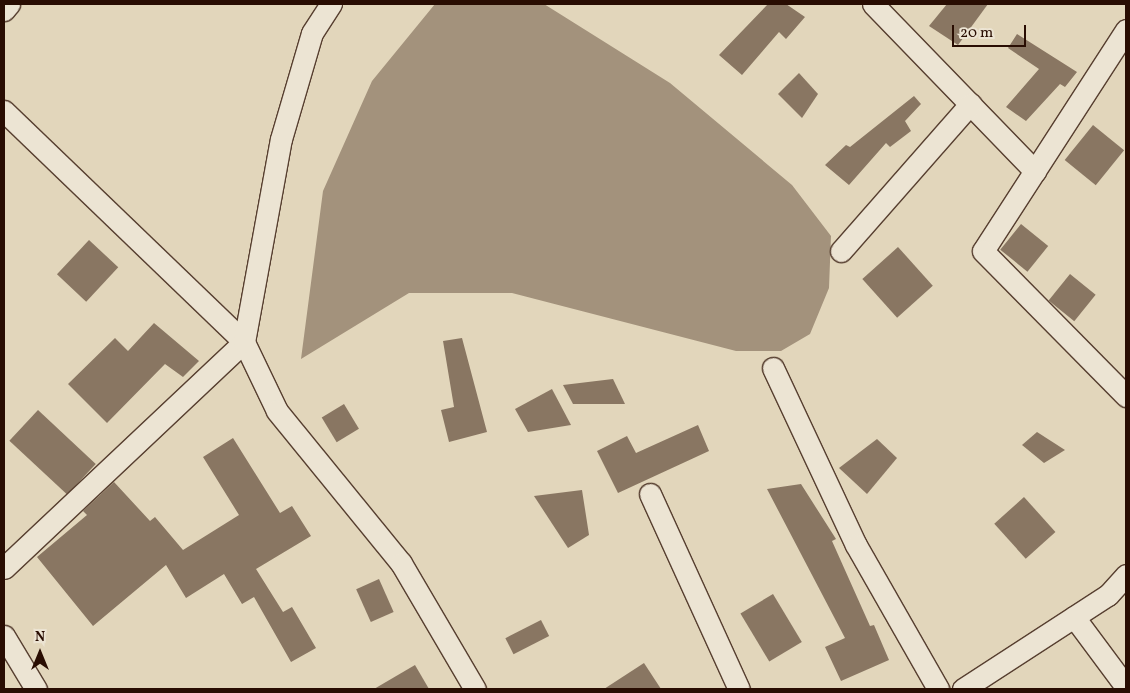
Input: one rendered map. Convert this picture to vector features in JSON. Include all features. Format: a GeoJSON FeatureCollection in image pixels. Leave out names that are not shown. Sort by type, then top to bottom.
{"type":"FeatureCollection","features":[{"type":"Feature","properties":{"kind":"street"},"geometry":{"type":"LineString","coordinates":[[4,10],[9,4]]}},
{"type":"Feature","properties":{"kind":"street"},"geometry":{"type":"LineString","coordinates":[[4,568],[244,342],[281,139],[312,33],[331,4]]}},
{"type":"Feature","properties":{"kind":"street"},"geometry":{"type":"LineString","coordinates":[[873,4],[1035,172]]}},
{"type":"Feature","properties":{"kind":"street"},"geometry":{"type":"LineString","coordinates":[[1126,30],[983,251],[1126,396]]}},
{"type":"Feature","properties":{"kind":"street"},"geometry":{"type":"LineString","coordinates":[[841,251],[970,104]]}},
{"type":"Feature","properties":{"kind":"street"},"geometry":{"type":"LineString","coordinates":[[4,111],[244,342],[277,411],[401,563],[475,689]]}},
{"type":"Feature","properties":{"kind":"street"},"geometry":{"type":"LineString","coordinates":[[773,368],[856,545],[938,689]]}},
{"type":"Feature","properties":{"kind":"street"},"geometry":{"type":"LineString","coordinates":[[650,494],[739,689]]}},
{"type":"Feature","properties":{"kind":"street"},"geometry":{"type":"LineString","coordinates":[[963,689],[1108,595],[1126,575]]}},
{"type":"Feature","properties":{"kind":"street"},"geometry":{"type":"LineString","coordinates":[[1074,617],[1126,687]]}},
{"type":"Feature","properties":{"kind":"street"},"geometry":{"type":"LineString","coordinates":[[4,636],[36,689]]}},
{"type":"Feature","properties":{"kind":"shaded area"},"geometry":{"type":"Polygon","coordinates":[[[435,4],[544,4],[670,83],[792,185],[831,236],[829,288],[810,334],[781,351],[736,351],[512,293],[409,293],[301,359],[323,191],[372,81],[435,4]]]}},
{"type":"Feature","properties":{"kind":"building"},"geometry":{"type":"Polygon","coordinates":[[[768,4],[786,4],[805,17],[786,39],[779,32],[742,75],[719,55],[768,4]]]}},
{"type":"Feature","properties":{"kind":"building"},"geometry":{"type":"Polygon","coordinates":[[[947,4],[988,4],[958,45],[929,26],[947,4]]]}},
{"type":"Feature","properties":{"kind":"building"},"geometry":{"type":"Polygon","coordinates":[[[1017,34],[1077,72],[1065,87],[1060,84],[1026,121],[1006,107],[1039,69],[1008,48],[1017,34]]]}},
{"type":"Feature","properties":{"kind":"building"},"geometry":{"type":"Polygon","coordinates":[[[799,73],[818,94],[802,118],[778,94],[799,73]]]}},
{"type":"Feature","properties":{"kind":"building"},"geometry":{"type":"Polygon","coordinates":[[[914,96],[921,104],[905,121],[911,131],[890,147],[886,143],[849,185],[825,165],[846,145],[850,147],[914,96]]]}},
{"type":"Feature","properties":{"kind":"building"},"geometry":{"type":"Polygon","coordinates":[[[1093,125],[1124,150],[1096,185],[1065,160],[1093,125]]]}},
{"type":"Feature","properties":{"kind":"building"},"geometry":{"type":"Polygon","coordinates":[[[1021,224],[1048,246],[1027,272],[1000,250],[1021,224]]]}},
{"type":"Feature","properties":{"kind":"building"},"geometry":{"type":"Polygon","coordinates":[[[89,240],[118,267],[86,302],[57,274],[89,240]]]}},
{"type":"Feature","properties":{"kind":"building"},"geometry":{"type":"Polygon","coordinates":[[[898,247],[933,286],[897,318],[862,279],[898,247]]]}},
{"type":"Feature","properties":{"kind":"building"},"geometry":{"type":"Polygon","coordinates":[[[1070,274],[1096,295],[1074,321],[1049,300],[1070,274]]]}},
{"type":"Feature","properties":{"kind":"building"},"geometry":{"type":"Polygon","coordinates":[[[154,323],[199,361],[183,377],[165,364],[107,423],[68,384],[115,338],[128,351],[154,323]]]}},
{"type":"Feature","properties":{"kind":"building"},"geometry":{"type":"Polygon","coordinates":[[[462,338],[487,432],[449,442],[441,410],[454,407],[443,341],[462,338]]]}},
{"type":"Feature","properties":{"kind":"building"},"geometry":{"type":"Polygon","coordinates":[[[613,379],[625,404],[573,404],[563,385],[613,379]]]}},
{"type":"Feature","properties":{"kind":"building"},"geometry":{"type":"Polygon","coordinates":[[[552,389],[571,425],[528,432],[515,409],[552,389]]]}},
{"type":"Feature","properties":{"kind":"building"},"geometry":{"type":"Polygon","coordinates":[[[344,404],[359,429],[337,442],[322,417],[344,404]]]}},
{"type":"Feature","properties":{"kind":"building"},"geometry":{"type":"Polygon","coordinates":[[[38,410],[96,464],[67,495],[9,441],[38,410]]]}},
{"type":"Feature","properties":{"kind":"building"},"geometry":{"type":"Polygon","coordinates":[[[698,425],[709,451],[618,493],[597,451],[627,436],[636,453],[698,425]]]}},
{"type":"Feature","properties":{"kind":"building"},"geometry":{"type":"Polygon","coordinates":[[[1037,432],[1065,450],[1044,463],[1022,445],[1037,432]]]}},
{"type":"Feature","properties":{"kind":"building"},"geometry":{"type":"Polygon","coordinates":[[[233,438],[280,513],[292,506],[311,536],[256,569],[283,612],[292,607],[316,648],[291,662],[254,597],[242,604],[224,574],[186,598],[166,565],[93,626],[37,557],[87,515],[83,511],[114,482],[150,521],[155,517],[183,550],[239,515],[203,457],[233,438]]]}},
{"type":"Feature","properties":{"kind":"building"},"geometry":{"type":"Polygon","coordinates":[[[877,439],[897,458],[867,494],[839,468],[877,439]]]}},
{"type":"Feature","properties":{"kind":"building"},"geometry":{"type":"Polygon","coordinates":[[[801,484],[836,539],[832,541],[870,626],[874,625],[889,660],[841,681],[825,647],[845,638],[767,489],[801,484]]]}},
{"type":"Feature","properties":{"kind":"building"},"geometry":{"type":"Polygon","coordinates":[[[582,490],[589,535],[568,548],[534,496],[582,490]]]}},
{"type":"Feature","properties":{"kind":"building"},"geometry":{"type":"Polygon","coordinates":[[[1024,497],[1055,532],[1026,559],[994,524],[1024,497]]]}},
{"type":"Feature","properties":{"kind":"building"},"geometry":{"type":"Polygon","coordinates":[[[379,579],[394,612],[371,622],[356,589],[379,579]]]}},
{"type":"Feature","properties":{"kind":"building"},"geometry":{"type":"Polygon","coordinates":[[[773,594],[802,642],[769,662],[740,614],[773,594]]]}},
{"type":"Feature","properties":{"kind":"building"},"geometry":{"type":"Polygon","coordinates":[[[541,620],[549,636],[514,654],[505,638],[541,620]]]}},
{"type":"Feature","properties":{"kind":"building"},"geometry":{"type":"Polygon","coordinates":[[[644,663],[661,689],[604,689],[644,663]]]}},
{"type":"Feature","properties":{"kind":"building"},"geometry":{"type":"Polygon","coordinates":[[[415,665],[429,689],[374,689],[415,665]]]}}]}
